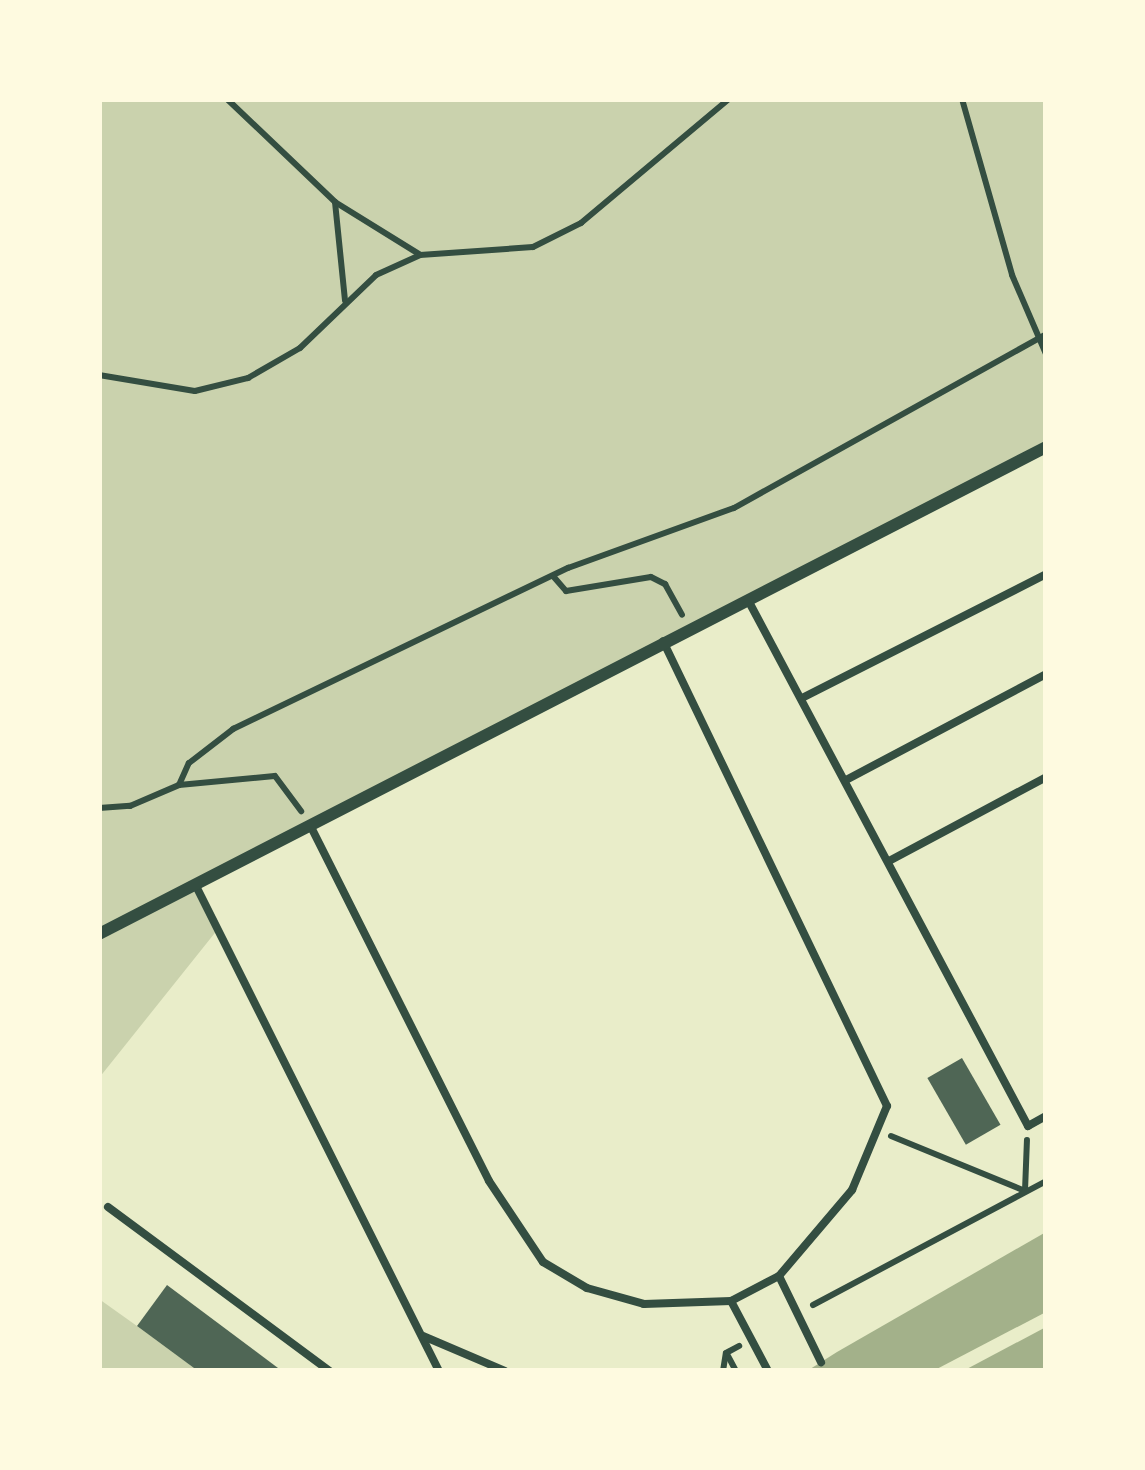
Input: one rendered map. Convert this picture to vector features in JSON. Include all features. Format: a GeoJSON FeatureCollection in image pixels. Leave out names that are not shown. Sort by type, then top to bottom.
{"type":"FeatureCollection","features":[{"type":"Feature","properties":{"kind":"street"},"geometry":{"type":"LineString","coordinates":[[99,934],[1046,447]]}},
{"type":"Feature","properties":{"kind":"lane"},"geometry":{"type":"LineString","coordinates":[[802,698],[1046,574]]}},
{"type":"Feature","properties":{"kind":"lane"},"geometry":{"type":"LineString","coordinates":[[747,599],[1028,1126],[1046,1116]]}},
{"type":"Feature","properties":{"kind":"lane"},"geometry":{"type":"LineString","coordinates":[[310,824],[489,1181],[543,1262],[587,1288],[644,1304],[731,1301],[778,1276],[852,1190],[886,1106],[663,641]]}},
{"type":"Feature","properties":{"kind":"lane"},"geometry":{"type":"LineString","coordinates":[[845,780],[1046,674]]}},
{"type":"Feature","properties":{"kind":"lane"},"geometry":{"type":"LineString","coordinates":[[889,862],[1046,777]]}},
{"type":"Feature","properties":{"kind":"lane"},"geometry":{"type":"LineString","coordinates":[[195,883],[439,1371]]}},
{"type":"Feature","properties":{"kind":"lane"},"geometry":{"type":"LineString","coordinates":[[108,1208],[330,1371]]}},
{"type":"Feature","properties":{"kind":"lane"},"geometry":{"type":"LineString","coordinates":[[778,1276],[821,1361]]}},
{"type":"Feature","properties":{"kind":"lane"},"geometry":{"type":"LineString","coordinates":[[731,1301],[768,1371]]}},
{"type":"Feature","properties":{"kind":"lane"},"geometry":{"type":"LineString","coordinates":[[422,1335],[505,1371]]}},
{"type":"Feature","properties":{"kind":"path"},"geometry":{"type":"LineString","coordinates":[[227,99],[335,202],[420,255]]}},
{"type":"Feature","properties":{"kind":"path"},"geometry":{"type":"LineString","coordinates":[[99,375],[195,392],[248,378],[300,348],[345,299],[420,255],[533,247],[581,223],[729,99]]}},
{"type":"Feature","properties":{"kind":"path"},"geometry":{"type":"LineString","coordinates":[[962,99],[1036,336],[1046,354]]}},
{"type":"Feature","properties":{"kind":"path"},"geometry":{"type":"LineString","coordinates":[[335,202],[345,299]]}},
{"type":"Feature","properties":{"kind":"path"},"geometry":{"type":"LineString","coordinates":[[179,784],[189,763],[232,729],[553,576],[734,508],[1046,334]]}},
{"type":"Feature","properties":{"kind":"path"},"geometry":{"type":"LineString","coordinates":[[553,576],[566,591],[650,577],[665,584],[689,629]]}},
{"type":"Feature","properties":{"kind":"path"},"geometry":{"type":"LineString","coordinates":[[99,808],[130,806],[179,784],[275,776],[310,824]]}},
{"type":"Feature","properties":{"kind":"path"},"geometry":{"type":"LineString","coordinates":[[1028,1126],[1025,1191],[1031,1201]]}},
{"type":"Feature","properties":{"kind":"path"},"geometry":{"type":"LineString","coordinates":[[877,1130],[1025,1191]]}},
{"type":"Feature","properties":{"kind":"path"},"geometry":{"type":"LineString","coordinates":[[798,1313],[1046,1180]]}},
{"type":"Feature","properties":{"kind":"path"},"geometry":{"type":"LineString","coordinates":[[726,1353],[752,1339]]}},
{"type":"Feature","properties":{"kind":"path"},"geometry":{"type":"LineString","coordinates":[[723,1371],[726,1353]]}},
{"type":"Feature","properties":{"kind":"path"},"geometry":{"type":"LineString","coordinates":[[726,1353],[736,1371]]}},
{"type":"Feature","properties":{"kind":"shaded area"},"geometry":{"type":"Polygon","coordinates":[[[99,99],[1046,99],[1046,447],[195,883],[218,929],[99,1078],[99,99]]]}},
{"type":"Feature","properties":{"kind":"shaded area"},"geometry":{"type":"Polygon","coordinates":[[[1046,1232],[1046,1371],[807,1371],[837,1352],[1046,1232]]]}},
{"type":"Feature","properties":{"kind":"shaded area"},"geometry":{"type":"Polygon","coordinates":[[[99,1299],[137,1326],[198,1371],[99,1371],[99,1299]]]}},
{"type":"Feature","properties":{"kind":"pier"},"geometry":{"type":"Polygon","coordinates":[[[1046,1312],[1046,1327],[963,1371],[933,1371],[1046,1312]]]}},
{"type":"Feature","properties":{"kind":"building"},"geometry":{"type":"Polygon","coordinates":[[[962,1058],[1000,1125],[966,1145],[927,1078],[962,1058]]]}},
{"type":"Feature","properties":{"kind":"building"},"geometry":{"type":"Polygon","coordinates":[[[167,1285],[282,1371],[198,1371],[137,1326],[167,1285]]]}}]}
